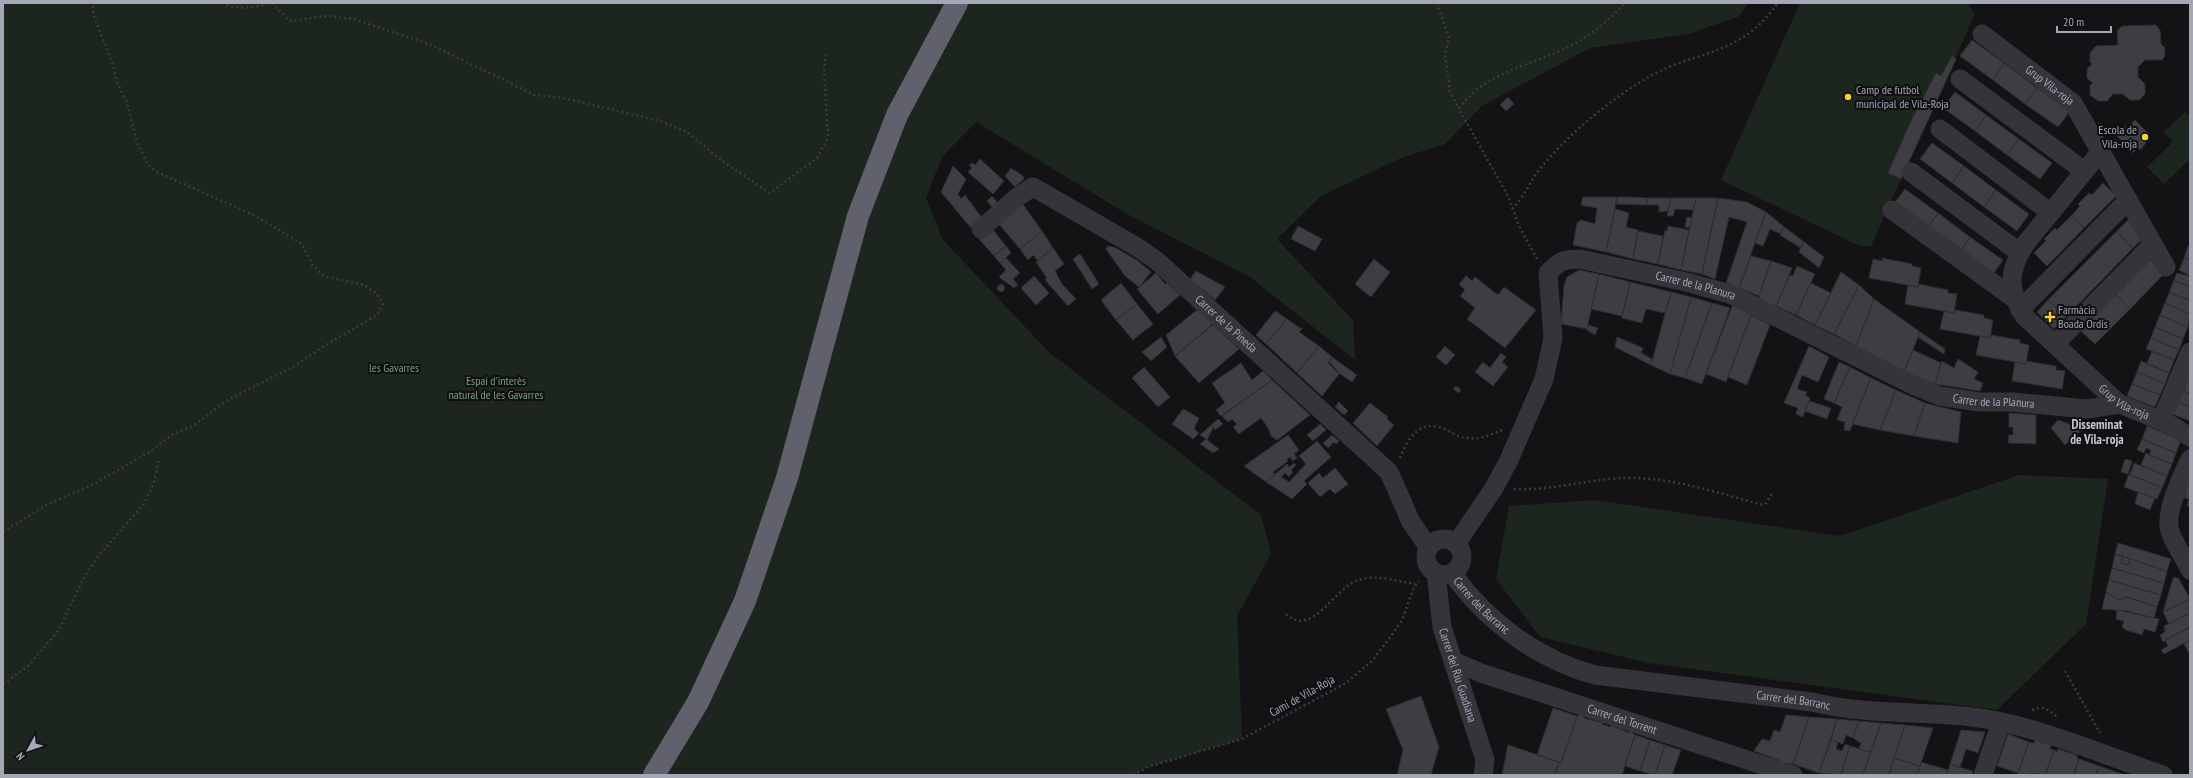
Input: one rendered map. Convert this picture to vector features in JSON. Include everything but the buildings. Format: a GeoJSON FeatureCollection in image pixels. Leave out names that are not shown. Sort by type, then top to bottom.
{"type":"FeatureCollection","features":[{"type":"Feature","properties":{"kind":"highway"},"geometry":{"type":"LineString","coordinates":[[654,775],[698,702],[745,601],[787,478],[858,216],[897,115],[957,3]]}},
{"type":"Feature","properties":{"kind":"street","name":"Grup Vila-roja"},"geometry":{"type":"LineString","coordinates":[[1982,34],[2072,103],[2101,151],[2166,267]]}},
{"type":"Feature","properties":{"kind":"street"},"geometry":{"type":"LineString","coordinates":[[1960,79],[2084,171]]}},
{"type":"Feature","properties":{"kind":"street"},"geometry":{"type":"LineString","coordinates":[[1940,129],[2051,213]]}},
{"type":"Feature","properties":{"kind":"street"},"geometry":{"type":"LineString","coordinates":[[2101,151],[2015,259],[2011,285],[2018,304],[2128,200]]}},
{"type":"Feature","properties":{"kind":"street"},"geometry":{"type":"LineString","coordinates":[[1910,172],[2020,253]]}},
{"type":"Feature","properties":{"kind":"street","name":"Carrer de la Pineda"},"geometry":{"type":"LineString","coordinates":[[980,229],[1016,198],[1033,187],[1137,247],[1173,274],[1390,473],[1411,522],[1429,548]]}},
{"type":"Feature","properties":{"kind":"street","name":"Grup Vila-roja"},"geometry":{"type":"LineString","coordinates":[[1892,210],[2018,304],[2024,316],[2093,382],[2120,404],[2161,421],[2190,437]]}},
{"type":"Feature","properties":{"kind":"street"},"geometry":{"type":"LineString","coordinates":[[2054,344],[2153,244]]}},
{"type":"Feature","properties":{"kind":"street","name":"Carrer de la Planura"},"geometry":{"type":"LineString","coordinates":[[1548,273],[1555,265],[1566,259],[1580,259],[1718,290],[1760,307],[1915,386],[1940,396],[1961,400],[2012,402],[2087,409],[2120,404]]}},
{"type":"Feature","properties":{"kind":"street"},"geometry":{"type":"LineString","coordinates":[[1456,544],[1493,488],[1524,429],[1550,358],[1553,338],[1553,319],[1548,273]]}},
{"type":"Feature","properties":{"kind":"street","name":"Grup Vila-roja"},"geometry":{"type":"LineString","coordinates":[[2161,421],[2190,352]]}},
{"type":"Feature","properties":{"kind":"street"},"geometry":{"type":"LineString","coordinates":[[2190,459],[2169,512],[2168,523],[2170,531],[2190,570]]}},
{"type":"Feature","properties":{"kind":"street"},"geometry":{"type":"LineString","coordinates":[[1438,540],[1450,541],[1456,544],[1461,554],[1461,560],[1457,570],[1440,572],[1426,559],[1429,548],[1438,540]]}},
{"type":"Feature","properties":{"kind":"street","name":"Carrer del Riu Guadiana"},"geometry":{"type":"LineString","coordinates":[[1440,572],[1442,627],[1485,760],[1483,775]]}},
{"type":"Feature","properties":{"kind":"street","name":"Carrer del Barranc"},"geometry":{"type":"LineString","coordinates":[[1440,572],[1510,633],[1543,656],[1579,671],[1595,675],[1812,702],[1827,706],[1898,713],[1972,717],[2015,724],[2163,775]]}},
{"type":"Feature","properties":{"kind":"street","name":"Carrer del Torrent"},"geometry":{"type":"LineString","coordinates":[[1453,661],[1481,673],[1793,775]]}},
{"type":"Feature","properties":{"kind":"street"},"geometry":{"type":"LineString","coordinates":[[1983,775],[2001,722]]}},
{"type":"Feature","properties":{"kind":"path"},"geometry":{"type":"LineString","coordinates":[[3,532],[48,504],[94,484],[151,451],[173,434],[193,426],[229,399],[293,367],[321,348],[377,315],[383,304],[377,294],[364,285],[324,276],[313,266],[302,244],[254,215],[157,172],[148,165],[137,142],[130,113],[117,82],[113,65],[93,14],[93,3]]}},
{"type":"Feature","properties":{"kind":"path"},"geometry":{"type":"LineString","coordinates":[[222,3],[244,7],[258,7],[269,3]]}},
{"type":"Feature","properties":{"kind":"path"},"geometry":{"type":"LineString","coordinates":[[272,3],[290,21],[327,16],[353,19],[429,44],[535,95],[564,98],[660,121],[687,132],[725,163],[770,193],[817,158],[828,137],[824,71],[826,53]]}},
{"type":"Feature","properties":{"kind":"path"},"geometry":{"type":"LineString","coordinates":[[1436,3],[1449,38],[1445,54],[1450,92],[1508,196],[1512,209],[1533,253],[1548,273]]}},
{"type":"Feature","properties":{"kind":"path"},"geometry":{"type":"LineString","coordinates":[[1459,109],[1467,98],[1484,85],[1505,74],[1562,50],[1604,24],[1626,3]]}},
{"type":"Feature","properties":{"kind":"path"},"geometry":{"type":"LineString","coordinates":[[1512,209],[1524,197],[1536,175],[1562,145],[1616,98],[1655,74],[1727,47],[1750,33],[1767,18],[1778,3]]}},
{"type":"Feature","properties":{"kind":"path"},"geometry":{"type":"LineString","coordinates":[[1390,473],[1395,476],[1406,443],[1412,434],[1422,428],[1438,426],[1459,436],[1473,438],[1490,436],[1508,425]]}},
{"type":"Feature","properties":{"kind":"path"},"geometry":{"type":"LineString","coordinates":[[3,684],[28,666],[58,632],[85,576],[100,554],[144,504],[154,482],[159,458]]}},
{"type":"Feature","properties":{"kind":"path"},"geometry":{"type":"LineString","coordinates":[[1493,488],[1527,490],[1594,480],[1645,478],[1687,486],[1762,505],[1766,503],[1773,492]]}},
{"type":"Feature","properties":{"kind":"path","name":"Camí de Vila-Roja"},"geometry":{"type":"LineString","coordinates":[[1133,775],[1148,766],[1242,738],[1346,683],[1372,661],[1389,639],[1402,620],[1415,584],[1440,572]]}},
{"type":"Feature","properties":{"kind":"path"},"geometry":{"type":"LineString","coordinates":[[1286,614],[1299,622],[1311,620],[1343,588],[1359,579],[1375,577],[1415,584]]}},
{"type":"Feature","properties":{"kind":"path"},"geometry":{"type":"LineString","coordinates":[[2065,671],[2101,734]]}},
{"type":"Feature","properties":{"kind":"green space","name":"Espai d'interès natural de les Gavarres"},"geometry":{"type":"Polygon","coordinates":[[[3,3],[1749,3],[1738,17],[1688,34],[1590,48],[1482,106],[1445,144],[1401,158],[1321,196],[1277,239],[1353,320],[1355,360],[1250,277],[1127,214],[976,122],[942,157],[926,198],[943,240],[1050,353],[1261,515],[1271,554],[1237,616],[1242,739],[1148,767],[1133,775],[3,775],[3,3]]]}},
{"type":"Feature","properties":{"kind":"green space","name":"Camp de futbol municipal de Vila-Roja"},"geometry":{"type":"Polygon","coordinates":[[[1800,3],[1968,3],[1975,14],[1871,246],[1860,246],[1721,180],[1800,3]]]}},
{"type":"Feature","properties":{"kind":"green space"},"geometry":{"type":"Polygon","coordinates":[[[2185,112],[2190,117],[2190,159],[2164,184],[2147,167],[2173,142],[2164,132],[2185,112]]]}},
{"type":"Feature","properties":{"kind":"green space"},"geometry":{"type":"Polygon","coordinates":[[[2019,475],[2108,479],[2086,624],[1997,710],[1649,663],[1540,637],[1496,579],[1509,506],[1594,500],[1840,536],[2019,475]]]}},
{"type":"Feature","properties":{"kind":"place","name":"Camp de futbol municipal de Vila-Roja"},"geometry":{"type":"Point","coordinates":[1848,97]}},
{"type":"Feature","properties":{"kind":"place","name":"Escola de Vila-roja"},"geometry":{"type":"Point","coordinates":[2145,137]}},
{"type":"Feature","properties":{"kind":"place","name":"Farmàcia Boada Ordis"},"geometry":{"type":"Point","coordinates":[2050,317]}},
{"type":"Feature","properties":{"kind":"district","name":"Disseminat de Vila-roja"},"geometry":{"type":"Point","coordinates":[2097,432]}},
{"type":"Feature","properties":{"kind":"park label","name":"les Gavarres"},"geometry":{"type":"Point","coordinates":[394,368]}}]}
